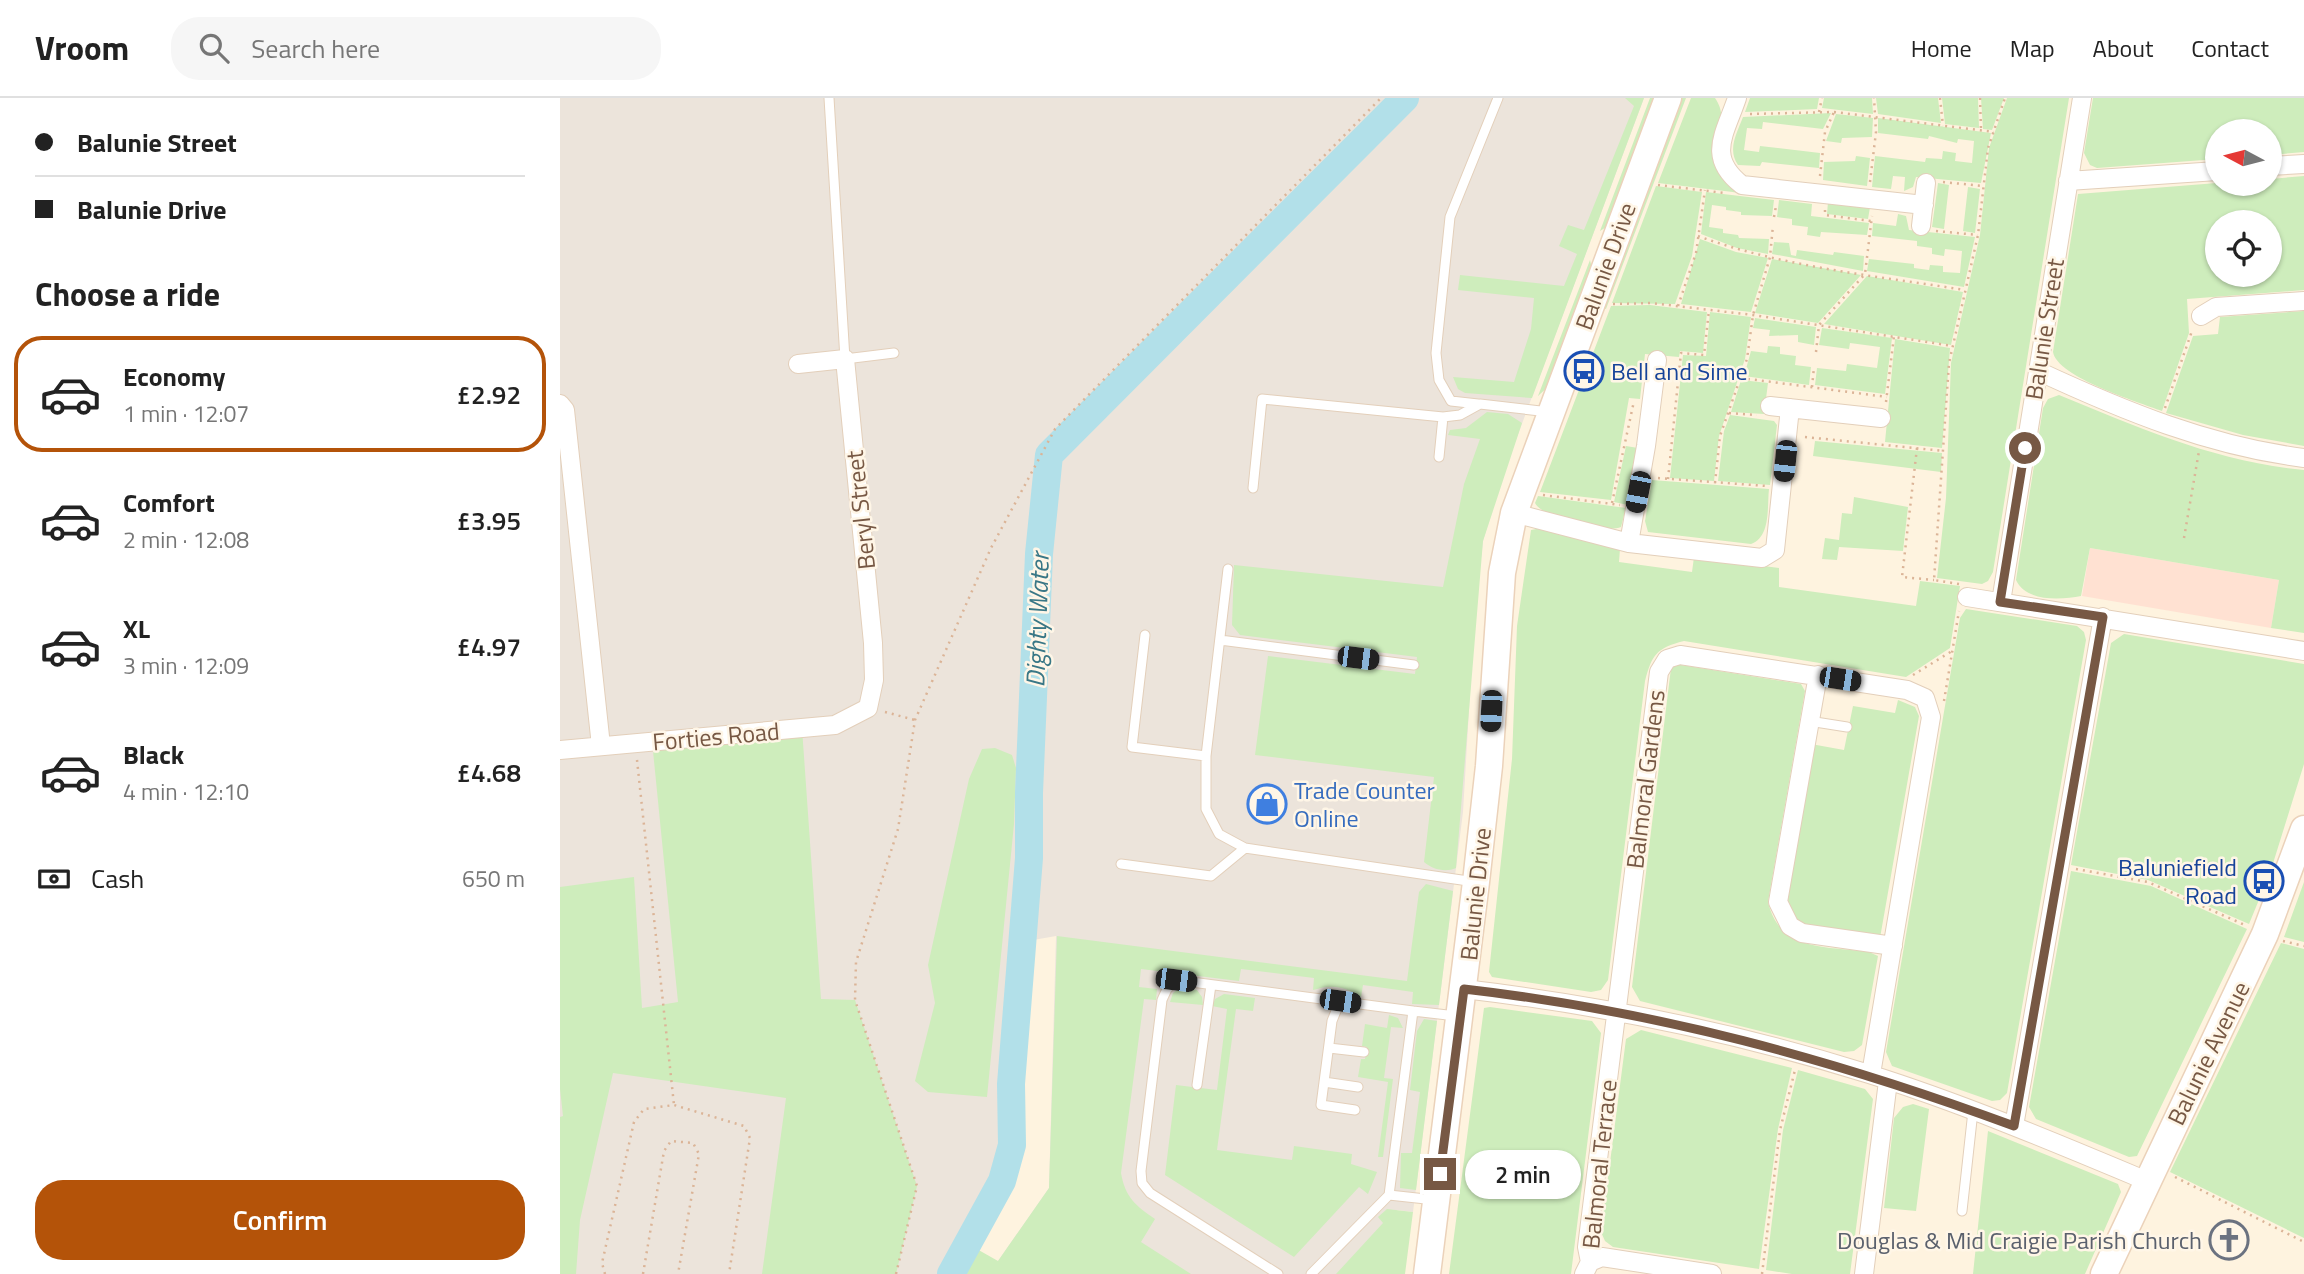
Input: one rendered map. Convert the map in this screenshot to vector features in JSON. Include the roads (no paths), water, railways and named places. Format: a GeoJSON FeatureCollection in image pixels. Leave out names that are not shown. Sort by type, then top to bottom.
{"type":"FeatureCollection","features":[{"type":"Feature","properties":{"kind":"street","name":"Balunie Drive"},"geometry":{"type":"LineString","coordinates":[[1427,1274],[1464,989],[1489,766],[1496,629],[1502,573],[1514,513],[1668,98]]}},
{"type":"Feature","properties":{"kind":"street","name":"Balunie Street"},"geometry":{"type":"LineString","coordinates":[[2000,602],[2082,98]]}},
{"type":"Feature","properties":{"kind":"street"},"geometry":{"type":"LineString","coordinates":[[1734,107],[1721,144],[1720,159],[1728,173],[1742,185],[1924,205]]}},
{"type":"Feature","properties":{"kind":"street"},"geometry":{"type":"LineString","coordinates":[[2282,165],[2304,164]]}},
{"type":"Feature","properties":{"kind":"street"},"geometry":{"type":"LineString","coordinates":[[2068,181],[2205,172]]}},
{"type":"Feature","properties":{"kind":"street"},"geometry":{"type":"LineString","coordinates":[[1921,226],[1926,183]]}},
{"type":"Feature","properties":{"kind":"street"},"geometry":{"type":"LineString","coordinates":[[2201,316],[2216,307],[2304,301]]}},
{"type":"Feature","properties":{"kind":"street"},"geometry":{"type":"LineString","coordinates":[[798,364],[845,359]]}},
{"type":"Feature","properties":{"kind":"street","name":"Beryl Street"},"geometry":{"type":"LineString","coordinates":[[845,359],[873,643],[874,680],[868,708]]}},
{"type":"Feature","properties":{"kind":"street"},"geometry":{"type":"LineString","coordinates":[[1629,543],[1657,360]]}},
{"type":"Feature","properties":{"kind":"street"},"geometry":{"type":"LineString","coordinates":[[2038,371],[2160,424],[2201,438],[2304,458]]}},
{"type":"Feature","properties":{"kind":"street"},"geometry":{"type":"LineString","coordinates":[[560,404],[565,410],[567,494],[601,746]]}},
{"type":"Feature","properties":{"kind":"street"},"geometry":{"type":"LineString","coordinates":[[1770,406],[1883,413]]}},
{"type":"Feature","properties":{"kind":"street"},"geometry":{"type":"LineString","coordinates":[[1514,513],[1629,543],[1762,558],[1774,550],[1790,408]]}},
{"type":"Feature","properties":{"kind":"street"},"geometry":{"type":"LineString","coordinates":[[1963,597],[2304,650]]}},
{"type":"Feature","properties":{"kind":"street"},"geometry":{"type":"LineString","coordinates":[[2014,1126],[2103,617]]}},
{"type":"Feature","properties":{"kind":"street","name":"Balmoral Gardens"},"geometry":{"type":"LineString","coordinates":[[1616,1011],[1659,673],[1667,659],[1680,655],[1907,690],[1925,698],[1931,717],[1893,946]]}},
{"type":"Feature","properties":{"kind":"street"},"geometry":{"type":"LineString","coordinates":[[1818,675],[1779,902],[1782,915],[1790,926],[1802,933],[1893,946],[1871,1074]]}},
{"type":"Feature","properties":{"kind":"street","name":"Forties Road"},"geometry":{"type":"LineString","coordinates":[[560,750],[835,725],[868,708]]}},
{"type":"Feature","properties":{"kind":"street","name":"Balunie Avenue"},"geometry":{"type":"LineString","coordinates":[[2104,1274],[2265,934],[2304,829]]}},
{"type":"Feature","properties":{"kind":"street"},"geometry":{"type":"LineString","coordinates":[[1464,989],[1616,1011],[1799,1054],[1871,1074],[2150,1173]]}},
{"type":"Feature","properties":{"kind":"street","name":"Balmoral Terrace"},"geometry":{"type":"LineString","coordinates":[[1587,1268],[1587,1247],[1616,1011]]}},
{"type":"Feature","properties":{"kind":"street"},"geometry":{"type":"LineString","coordinates":[[1864,1274],[1888,1081]]}},
{"type":"Feature","properties":{"kind":"street"},"geometry":{"type":"LineString","coordinates":[[1587,1268],[1602,1257],[1712,1274]]}},
{"type":"Feature","properties":{"kind":"lane"},"geometry":{"type":"LineString","coordinates":[[829,98],[845,359],[894,353]]}},
{"type":"Feature","properties":{"kind":"lane"},"geometry":{"type":"LineString","coordinates":[[1498,98],[1450,217],[1436,353],[1439,380],[1451,401],[1551,412]]}},
{"type":"Feature","properties":{"kind":"lane"},"geometry":{"type":"LineString","coordinates":[[1253,488],[1262,399],[1443,417],[1460,415],[1480,404]]}},
{"type":"Feature","properties":{"kind":"lane"},"geometry":{"type":"LineString","coordinates":[[1439,457],[1443,417]]}},
{"type":"Feature","properties":{"kind":"lane"},"geometry":{"type":"LineString","coordinates":[[1228,569],[1206,756],[1206,809],[1219,834],[1245,848],[1476,882]]}},
{"type":"Feature","properties":{"kind":"lane"},"geometry":{"type":"LineString","coordinates":[[1145,635],[1132,747],[1206,756]]}},
{"type":"Feature","properties":{"kind":"lane"},"geometry":{"type":"LineString","coordinates":[[1220,640],[1414,665]]}},
{"type":"Feature","properties":{"kind":"lane"},"geometry":{"type":"LineString","coordinates":[[1810,721],[1847,727]]}},
{"type":"Feature","properties":{"kind":"lane"},"geometry":{"type":"LineString","coordinates":[[1121,864],[1211,876],[1245,848]]}},
{"type":"Feature","properties":{"kind":"lane"},"geometry":{"type":"LineString","coordinates":[[1278,1274],[1150,1193],[1142,1183],[1162,1000],[1167,989],[1176,980],[1460,1016]]}},
{"type":"Feature","properties":{"kind":"lane"},"geometry":{"type":"LineString","coordinates":[[1197,1085],[1211,985]]}},
{"type":"Feature","properties":{"kind":"lane"},"geometry":{"type":"LineString","coordinates":[[1340,1001],[1332,1021],[1321,1105],[1355,1110]]}},
{"type":"Feature","properties":{"kind":"lane"},"geometry":{"type":"LineString","coordinates":[[1311,1274],[1389,1195],[1413,1011]]}},
{"type":"Feature","properties":{"kind":"lane"},"geometry":{"type":"LineString","coordinates":[[1329,1048],[1364,1052]]}},
{"type":"Feature","properties":{"kind":"lane"},"geometry":{"type":"LineString","coordinates":[[1324,1082],[1358,1087]]}},
{"type":"Feature","properties":{"kind":"lane"},"geometry":{"type":"LineString","coordinates":[[1962,1212],[1973,1111]]}},
{"type":"Feature","properties":{"kind":"lane"},"geometry":{"type":"LineString","coordinates":[[1389,1195],[1436,1201]]}},
{"type":"Feature","properties":{"kind":"waterway","name":"Dighty Water"},"geometry":{"type":"LineString","coordinates":[[951,1274],[1002,1181],[1012,1145],[1011,1084],[1029,858],[1029,793],[1039,554],[1049,455],[1405,98]]}},
{"type":"Feature","properties":{"kind":"place","name":"Bell and Sime"},"geometry":{"type":"Point","coordinates":[1584,371]}},
{"type":"Feature","properties":{"kind":"place","name":"Trade Counter Online"},"geometry":{"type":"Point","coordinates":[1267,804]}},
{"type":"Feature","properties":{"kind":"place","name":"Baluniefield Road"},"geometry":{"type":"Point","coordinates":[2264,881]}},
{"type":"Feature","properties":{"kind":"place","name":"Douglas & Mid Craigie Parish Church"},"geometry":{"type":"Point","coordinates":[2229,1240]}}]}
